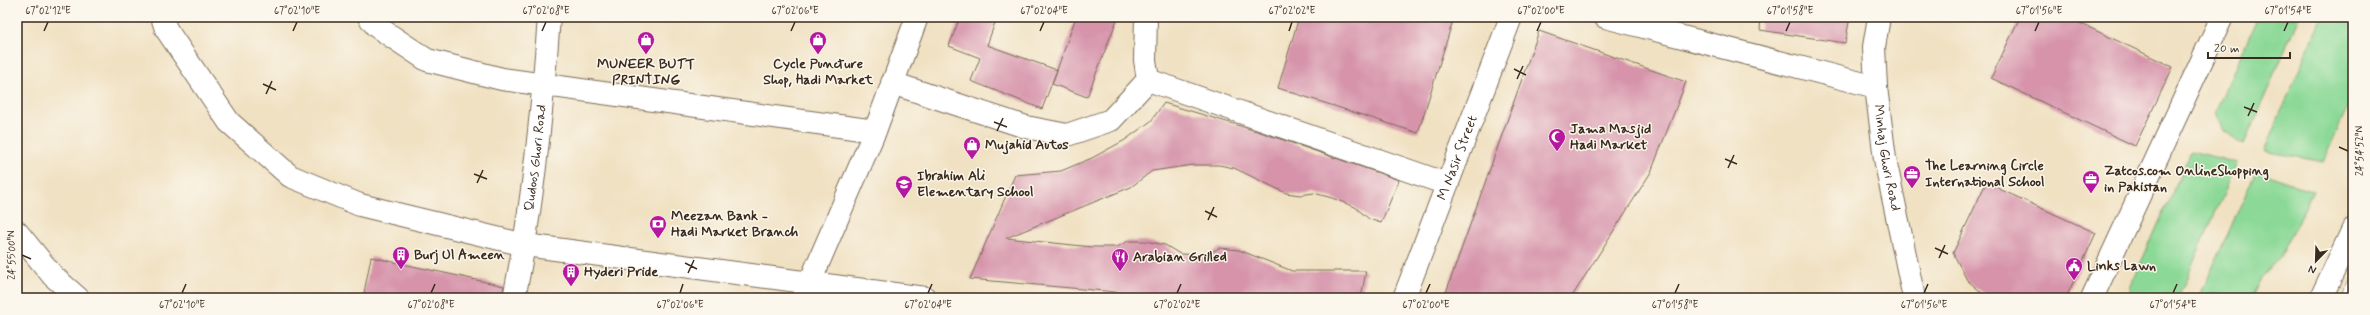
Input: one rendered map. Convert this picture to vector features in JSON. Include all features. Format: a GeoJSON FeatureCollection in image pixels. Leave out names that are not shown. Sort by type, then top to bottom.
{"type":"FeatureCollection","features":[{"type":"Feature","properties":{"kind":"street"},"geometry":{"type":"LineString","coordinates":[[162,17],[166,29],[229,122],[290,176],[360,205],[525,245],[806,291],[925,298]]}},
{"type":"Feature","properties":{"kind":"street"},"geometry":{"type":"LineString","coordinates":[[369,17],[376,26],[427,60],[502,79],[875,131]]}},
{"type":"Feature","properties":{"kind":"street","name":"Qudoos Ghori Road"},"geometry":{"type":"LineString","coordinates":[[514,298],[525,245],[544,86],[549,17]]}},
{"type":"Feature","properties":{"kind":"street"},"geometry":{"type":"LineString","coordinates":[[806,291],[875,131],[917,17]]}},
{"type":"Feature","properties":{"kind":"street"},"geometry":{"type":"LineString","coordinates":[[1146,17],[1145,60],[1148,80]]}},
{"type":"Feature","properties":{"kind":"street","name":"M Nasir Street"},"geometry":{"type":"LineString","coordinates":[[1404,298],[1511,17]]}},
{"type":"Feature","properties":{"kind":"street"},"geometry":{"type":"LineString","coordinates":[[1606,17],[1876,87]]}},
{"type":"Feature","properties":{"kind":"street","name":"Minhaj Ghori Road"},"geometry":{"type":"LineString","coordinates":[[1879,17],[1874,47],[1876,87],[1886,160],[1914,298]]}},
{"type":"Feature","properties":{"kind":"street"},"geometry":{"type":"LineString","coordinates":[[2092,298],[2222,17]]}},
{"type":"Feature","properties":{"kind":"street"},"geometry":{"type":"LineString","coordinates":[[892,83],[1026,127],[1067,135],[1111,120],[1148,80]]}},
{"type":"Feature","properties":{"kind":"street"},"geometry":{"type":"LineString","coordinates":[[1148,80],[1447,184]]}},
{"type":"Feature","properties":{"kind":"street"},"geometry":{"type":"LineString","coordinates":[[2321,298],[2353,229]]}},
{"type":"Feature","properties":{"kind":"street"},"geometry":{"type":"LineString","coordinates":[[17,232],[53,276],[78,298]]}},
{"type":"Feature","properties":{"kind":"lane"},"geometry":{"type":"LineString","coordinates":[[2348,298],[2353,287]]}},
{"type":"Feature","properties":{"kind":"green space"},"geometry":{"type":"Polygon","coordinates":[[[2258,17],[2299,17],[2244,144],[2223,131],[2215,112],[2258,17]]]}},
{"type":"Feature","properties":{"kind":"green space"},"geometry":{"type":"Polygon","coordinates":[[[2322,17],[2353,17],[2353,95],[2323,162],[2264,151],[2322,17]]]}},
{"type":"Feature","properties":{"kind":"green space"},"geometry":{"type":"Polygon","coordinates":[[[2191,151],[2237,163],[2178,298],[2131,298],[2130,287],[2191,151]]]}},
{"type":"Feature","properties":{"kind":"green space"},"geometry":{"type":"Polygon","coordinates":[[[2256,171],[2313,191],[2280,258],[2261,278],[2252,298],[2199,298],[2256,171]]]}},
{"type":"Feature","properties":{"kind":"building"},"geometry":{"type":"Polygon","coordinates":[[[960,17],[997,17],[987,45],[1057,70],[1042,109],[971,81],[980,58],[949,46],[960,17]]]}},
{"type":"Feature","properties":{"kind":"building"},"geometry":{"type":"Polygon","coordinates":[[[1076,17],[1118,17],[1087,97],[1052,84],[1076,17]]]}},
{"type":"Feature","properties":{"kind":"building"},"geometry":{"type":"Polygon","coordinates":[[[1299,17],[1454,17],[1418,133],[1278,88],[1299,17]]]}},
{"type":"Feature","properties":{"kind":"building"},"geometry":{"type":"Polygon","coordinates":[[[1761,17],[1850,17],[1845,43],[1760,30],[1761,17]]]}},
{"type":"Feature","properties":{"kind":"building"},"geometry":{"type":"Polygon","coordinates":[[[2020,17],[2067,17],[2173,67],[2135,146],[1991,78],[2020,17]]]}},
{"type":"Feature","properties":{"kind":"building"},"geometry":{"type":"Polygon","coordinates":[[[1539,31],[1686,82],[1651,172],[1571,298],[1444,298],[1539,31]]]}},
{"type":"Feature","properties":{"kind":"building"},"geometry":{"type":"Polygon","coordinates":[[[1164,103],[1260,132],[1399,180],[1381,223],[1369,219],[1355,207],[1332,198],[1314,193],[1300,195],[1286,193],[1234,168],[1219,165],[1193,165],[1152,171],[1131,187],[1006,238],[1092,247],[1117,247],[1128,241],[1145,241],[1165,245],[1180,254],[1206,255],[1219,248],[1239,250],[1292,271],[1366,271],[1361,298],[1183,298],[970,279],[1015,175],[1061,171],[1092,158],[1125,140],[1151,121],[1164,103]]]}},
{"type":"Feature","properties":{"kind":"building"},"geometry":{"type":"Polygon","coordinates":[[[1986,183],[2096,233],[2066,298],[1988,298],[1967,280],[1953,253],[1986,183]]]}},
{"type":"Feature","properties":{"kind":"building","name":"Burj Ul Ameen"},"geometry":{"type":"Polygon","coordinates":[[[371,257],[504,286],[502,298],[363,298],[371,257]]]}},
{"type":"Feature","properties":{"kind":"place","name":"MUNEER BUTT PRINTING"},"geometry":{"type":"Point","coordinates":[646,55]}},
{"type":"Feature","properties":{"kind":"place","name":"Cycle Puncture Shop, Hadi Market"},"geometry":{"type":"Point","coordinates":[818,55]}},
{"type":"Feature","properties":{"kind":"place","name":"Jama Masjid Hadi Market"},"geometry":{"type":"Point","coordinates":[1557,152]}},
{"type":"Feature","properties":{"kind":"place","name":"Mujahid Autos"},"geometry":{"type":"Point","coordinates":[972,160]}},
{"type":"Feature","properties":{"kind":"place","name":"The Learning Circle International School"},"geometry":{"type":"Point","coordinates":[1912,189]}},
{"type":"Feature","properties":{"kind":"place","name":"Zatcos.com OnlineShopping in Pakistan"},"geometry":{"type":"Point","coordinates":[2091,194]}},
{"type":"Feature","properties":{"kind":"place","name":"Ibrahim Ali Elementary School"},"geometry":{"type":"Point","coordinates":[904,199]}},
{"type":"Feature","properties":{"kind":"place","name":"Meezan Bank - Hadi Market Branch"},"geometry":{"type":"Point","coordinates":[658,239]}},
{"type":"Feature","properties":{"kind":"place","name":"Burj Ul Ameen"},"geometry":{"type":"Point","coordinates":[401,270]}},
{"type":"Feature","properties":{"kind":"place","name":"Arabian Grilled"},"geometry":{"type":"Point","coordinates":[1120,272]}},
{"type":"Feature","properties":{"kind":"place","name":"Links Lawn"},"geometry":{"type":"Point","coordinates":[2074,281]}},
{"type":"Feature","properties":{"kind":"place","name":"Hyderi Pride"},"geometry":{"type":"Point","coordinates":[571,287]}}]}
